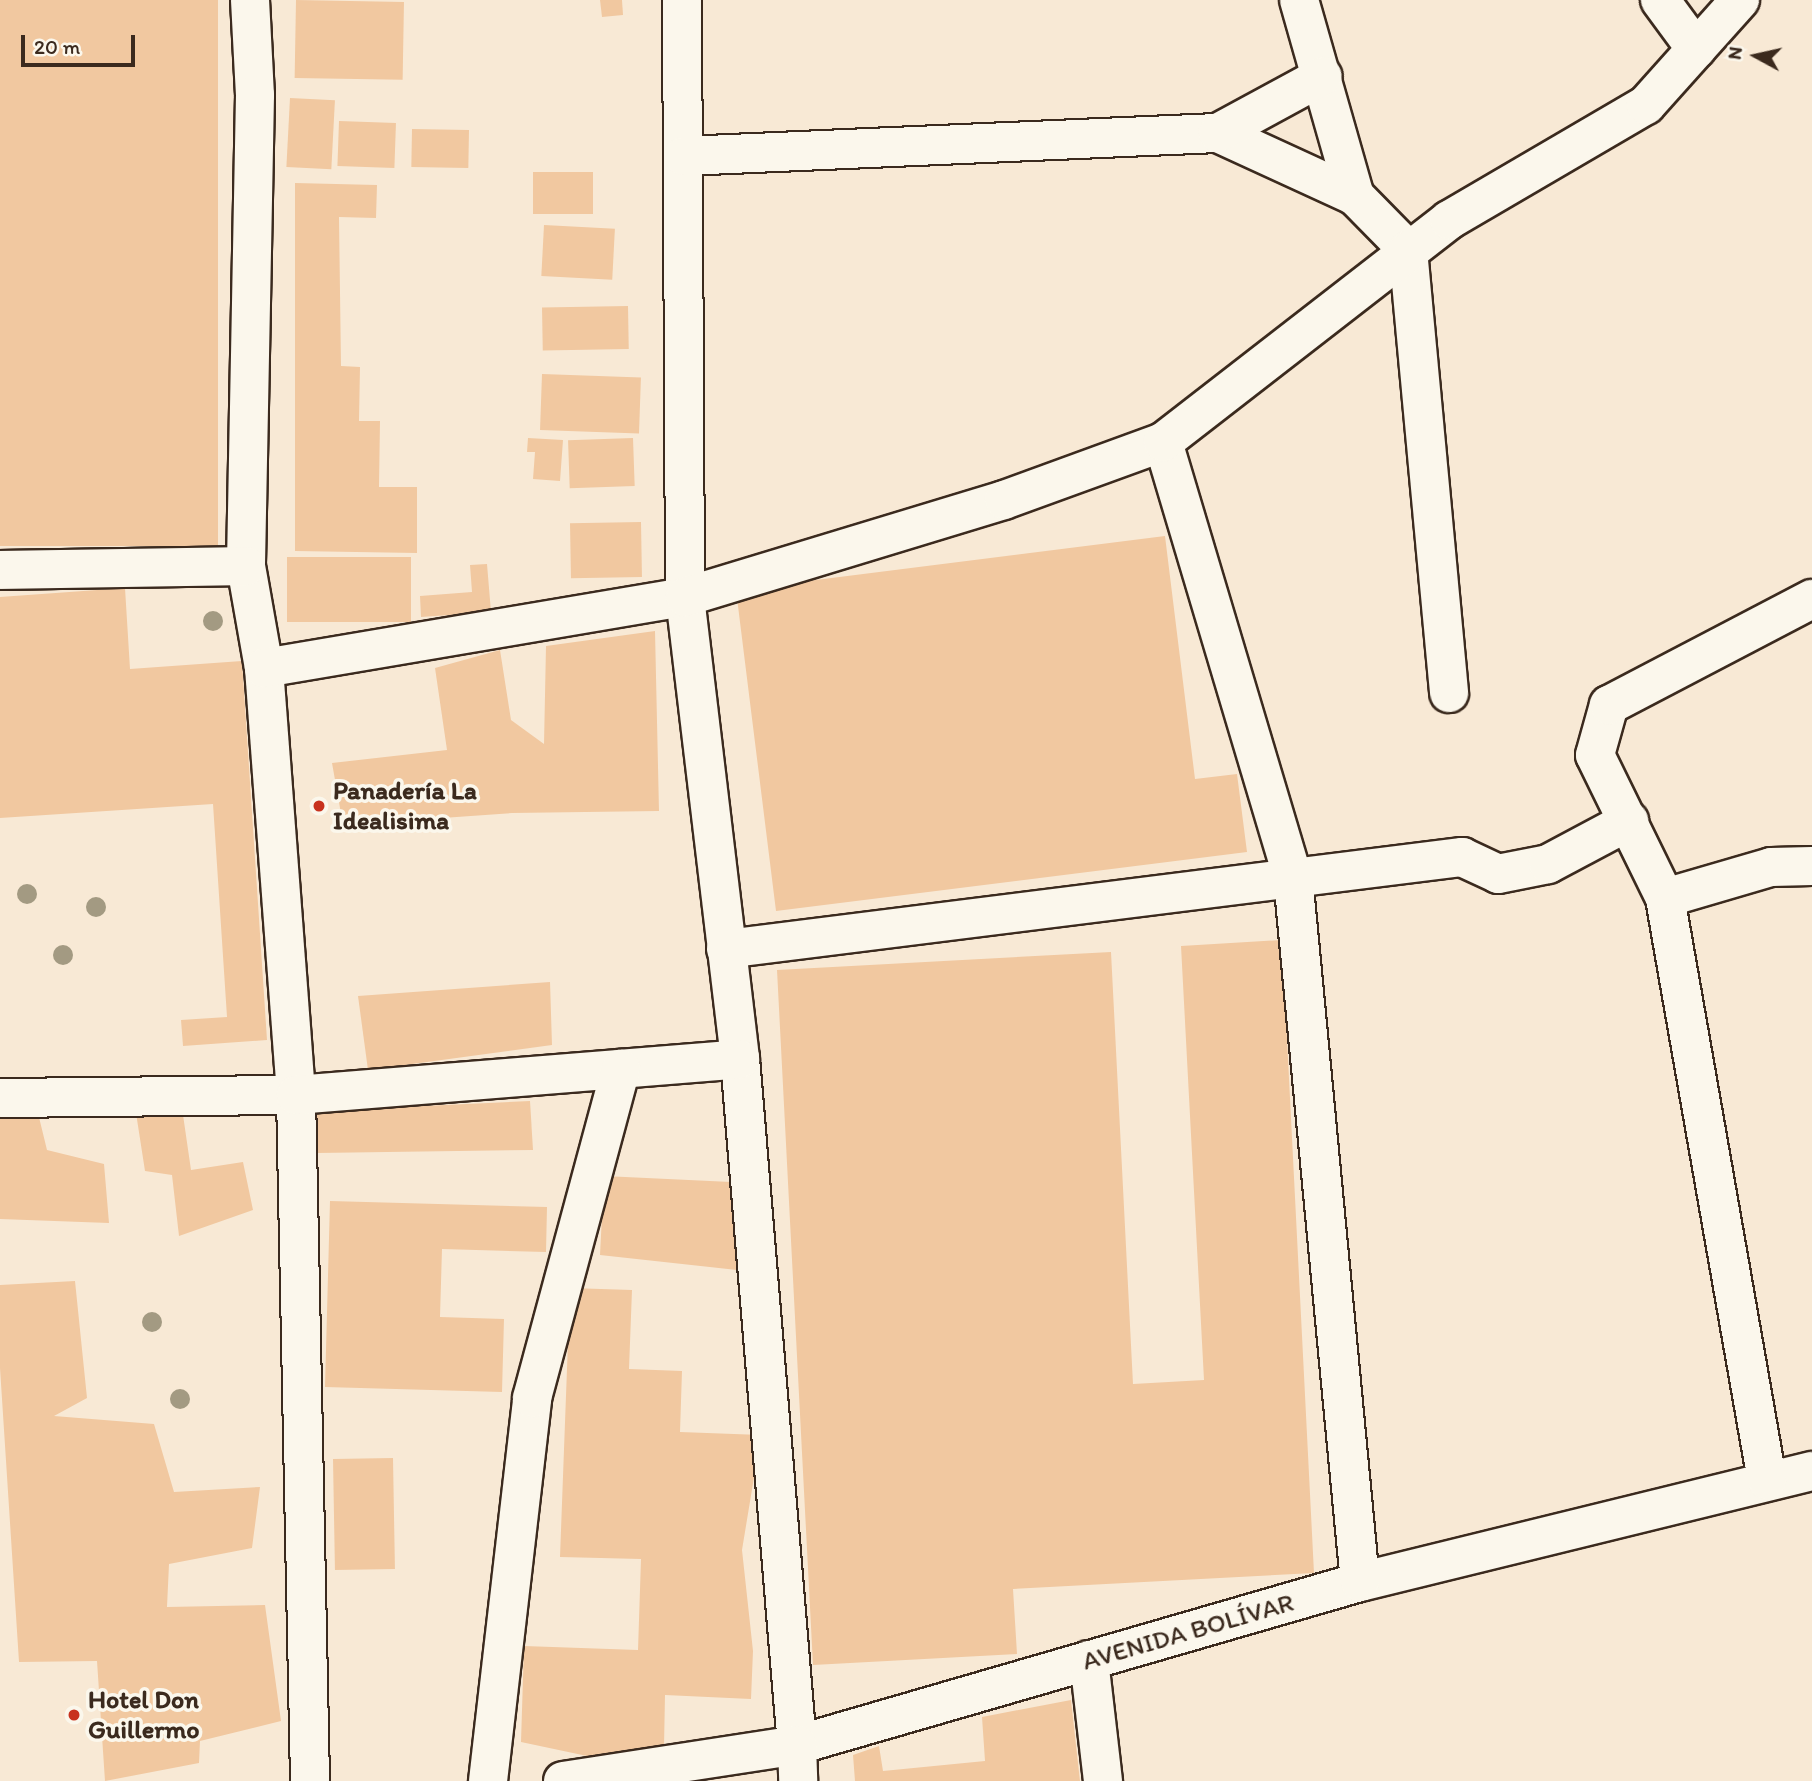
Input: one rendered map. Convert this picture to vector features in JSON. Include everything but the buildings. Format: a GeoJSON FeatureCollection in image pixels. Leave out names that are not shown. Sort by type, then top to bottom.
{"type":"FeatureCollection","features":[{"type":"Feature","properties":{"kind":"street"},"geometry":{"type":"LineString","coordinates":[[250,0],[255,95],[246,566],[264,668],[296,1095],[310,1781]]}},
{"type":"Feature","properties":{"kind":"street"},"geometry":{"type":"LineString","coordinates":[[682,0],[685,597],[740,1059],[797,1763]]}},
{"type":"Feature","properties":{"kind":"street"},"geometry":{"type":"LineString","coordinates":[[1299,0],[1323,76],[1355,196]]}},
{"type":"Feature","properties":{"kind":"street"},"geometry":{"type":"LineString","coordinates":[[1660,0],[1696,49]]}},
{"type":"Feature","properties":{"kind":"street"},"geometry":{"type":"LineString","coordinates":[[264,668],[685,597],[1004,500],[1163,442],[1449,220],[1646,105],[1740,0]]}},
{"type":"Feature","properties":{"kind":"street"},"geometry":{"type":"LineString","coordinates":[[684,156],[1218,133],[1323,76]]}},
{"type":"Feature","properties":{"kind":"street"},"geometry":{"type":"LineString","coordinates":[[1218,133],[1355,196],[1408,250],[1450,693]]}},
{"type":"Feature","properties":{"kind":"street"},"geometry":{"type":"LineString","coordinates":[[1163,442],[1293,878],[1360,1582]]}},
{"type":"Feature","properties":{"kind":"street"},"geometry":{"type":"LineString","coordinates":[[0,570],[246,566]]}},
{"type":"Feature","properties":{"kind":"street"},"geometry":{"type":"LineString","coordinates":[[1767,1480],[1665,898],[1595,755],[1609,705],[1812,599]]}},
{"type":"Feature","properties":{"kind":"street"},"geometry":{"type":"LineString","coordinates":[[726,949],[1462,857],[1498,874],[1548,864],[1629,821]]}},
{"type":"Feature","properties":{"kind":"street"},"geometry":{"type":"LineString","coordinates":[[1665,898],[1771,867],[1812,866]]}},
{"type":"Feature","properties":{"kind":"street"},"geometry":{"type":"LineString","coordinates":[[0,1098],[296,1095],[740,1059]]}},
{"type":"Feature","properties":{"kind":"street"},"geometry":{"type":"LineString","coordinates":[[488,1781],[533,1398],[621,1069]]}},
{"type":"Feature","properties":{"kind":"street","name":"AVENIDA BOLÍVAR"},"geometry":{"type":"LineString","coordinates":[[563,1781],[797,1763],[1089,1660],[1360,1582],[1812,1471]]}},
{"type":"Feature","properties":{"kind":"street"},"geometry":{"type":"LineString","coordinates":[[1089,1660],[1103,1781]]}},
{"type":"Feature","properties":{"kind":"place","name":"Panadería La Idealisima"},"geometry":{"type":"Point","coordinates":[319,806]}},
{"type":"Feature","properties":{"kind":"place","name":"Hotel Don Guillermo"},"geometry":{"type":"Point","coordinates":[74,1715]}}]}
